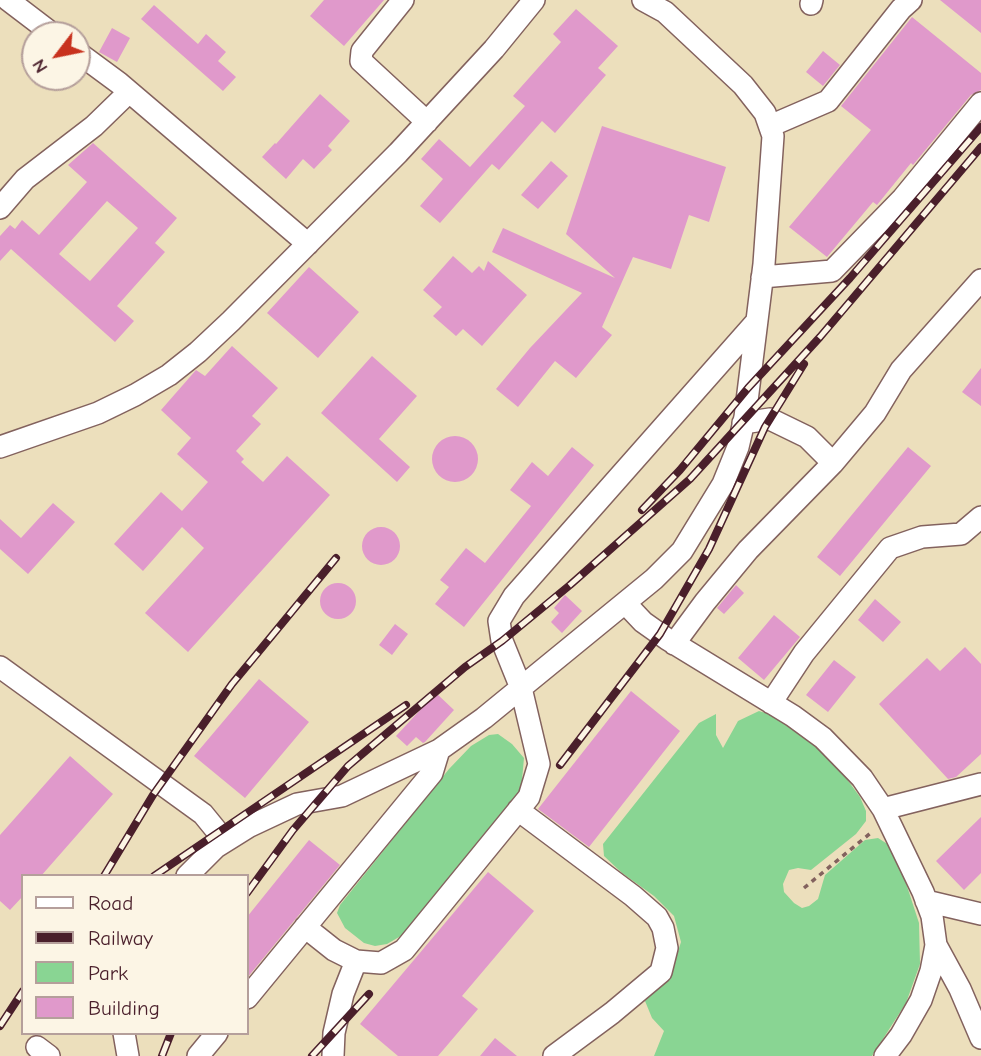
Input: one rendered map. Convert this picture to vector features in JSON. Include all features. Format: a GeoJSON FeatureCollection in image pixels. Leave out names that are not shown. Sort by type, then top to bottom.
{"type":"FeatureCollection","features":[{"type":"Feature","properties":{"kind":"street"},"geometry":{"type":"LineString","coordinates":[[8,0],[36,21]]}},
{"type":"Feature","properties":{"kind":"street"},"geometry":{"type":"LineString","coordinates":[[403,0],[362,51],[361,61],[427,122]]}},
{"type":"Feature","properties":{"kind":"street"},"geometry":{"type":"LineString","coordinates":[[0,447],[98,413],[135,396],[169,375],[231,321],[427,122],[494,49],[534,0]]}},
{"type":"Feature","properties":{"kind":"street"},"geometry":{"type":"LineString","coordinates":[[189,874],[216,847],[248,827],[297,804],[342,796],[439,750],[484,718],[625,604],[682,551],[723,484],[738,447],[743,423],[762,277],[773,136],[765,113],[743,85],[665,12],[643,0]]}},
{"type":"Feature","properties":{"kind":"street"},"geometry":{"type":"LineString","coordinates":[[770,126],[828,101],[911,0]]}},
{"type":"Feature","properties":{"kind":"street"},"geometry":{"type":"LineString","coordinates":[[91,63],[308,244]]}},
{"type":"Feature","properties":{"kind":"street"},"geometry":{"type":"LineString","coordinates":[[0,208],[26,179],[94,126],[129,92]]}},
{"type":"Feature","properties":{"kind":"street"},"geometry":{"type":"LineString","coordinates":[[762,277],[832,271],[903,198],[981,103]]}},
{"type":"Feature","properties":{"kind":"street"},"geometry":{"type":"LineString","coordinates":[[674,644],[748,550],[833,463],[875,413],[901,369],[981,280]]}},
{"type":"Feature","properties":{"kind":"street"},"geometry":{"type":"LineString","coordinates":[[305,927],[334,950],[356,961],[381,963],[404,950],[529,797],[539,764],[521,688],[502,641],[499,621],[514,596],[757,321]]}},
{"type":"Feature","properties":{"kind":"street"},"geometry":{"type":"LineString","coordinates":[[743,423],[770,419],[807,438],[833,463]]}},
{"type":"Feature","properties":{"kind":"street"},"geometry":{"type":"LineString","coordinates":[[771,703],[804,653],[890,548],[922,537],[961,534],[981,517]]}},
{"type":"Feature","properties":{"kind":"street"},"geometry":{"type":"LineString","coordinates":[[625,604],[674,644],[823,738],[862,778],[886,814],[932,916],[936,945],[921,1000],[885,1056]]}},
{"type":"Feature","properties":{"kind":"street"},"geometry":{"type":"LineString","coordinates":[[0,667],[203,814],[225,841]]}},
{"type":"Feature","properties":{"kind":"street"},"geometry":{"type":"LineString","coordinates":[[248,997],[432,773],[439,750]]}},
{"type":"Feature","properties":{"kind":"street"},"geometry":{"type":"LineString","coordinates":[[886,814],[981,784]]}},
{"type":"Feature","properties":{"kind":"street"},"geometry":{"type":"LineString","coordinates":[[518,810],[657,917],[663,928],[667,948],[661,972],[554,1056]]}},
{"type":"Feature","properties":{"kind":"street"},"geometry":{"type":"LineString","coordinates":[[926,901],[981,914]]}},
{"type":"Feature","properties":{"kind":"street"},"geometry":{"type":"LineString","coordinates":[[936,945],[960,989],[981,1038]]}},
{"type":"Feature","properties":{"kind":"street"},"geometry":{"type":"LineString","coordinates":[[333,1056],[334,1033],[343,994],[356,961]]}},
{"type":"Feature","properties":{"kind":"street"},"geometry":{"type":"LineString","coordinates":[[124,1035],[128,1056]]}},
{"type":"Feature","properties":{"kind":"street"},"geometry":{"type":"LineString","coordinates":[[198,1056],[215,1035]]}},
{"type":"Feature","properties":{"kind":"path"},"geometry":{"type":"LineString","coordinates":[[804,888],[886,814]]}},
{"type":"Feature","properties":{"kind":"green space"},"geometry":{"type":"Polygon","coordinates":[[[759,711],[772,715],[818,748],[841,771],[860,797],[866,811],[866,821],[856,834],[811,870],[789,870],[783,884],[784,892],[802,908],[809,906],[818,899],[825,875],[865,840],[878,838],[889,845],[904,877],[919,923],[920,964],[906,1003],[872,1056],[654,1056],[664,1031],[652,1018],[645,1001],[671,973],[681,942],[674,916],[654,896],[604,856],[603,844],[699,723],[716,714],[716,735],[723,748],[738,721],[759,711]]]}},
{"type":"Feature","properties":{"kind":"green space"},"geometry":{"type":"Polygon","coordinates":[[[498,734],[512,744],[524,758],[521,791],[406,933],[387,944],[375,946],[364,943],[345,928],[337,913],[340,905],[449,769],[471,746],[489,735],[498,734]]]}},
{"type":"Feature","properties":{"kind":"building"},"geometry":{"type":"Polygon","coordinates":[[[324,0],[384,0],[344,46],[310,16],[324,0]]]}},
{"type":"Feature","properties":{"kind":"building"},"geometry":{"type":"Polygon","coordinates":[[[940,0],[981,0],[981,33],[940,0]]]}},
{"type":"Feature","properties":{"kind":"building"},"geometry":{"type":"Polygon","coordinates":[[[154,5],[198,44],[206,34],[226,52],[218,61],[236,77],[223,91],[141,19],[154,5]]]}},
{"type":"Feature","properties":{"kind":"building"},"geometry":{"type":"Polygon","coordinates":[[[576,9],[618,46],[598,68],[606,75],[555,133],[542,121],[499,170],[492,164],[440,223],[420,206],[443,179],[421,159],[439,139],[470,167],[525,106],[513,96],[561,42],[553,34],[576,9]]]}},
{"type":"Feature","properties":{"kind":"building"},"geometry":{"type":"Polygon","coordinates":[[[912,17],[981,73],[981,90],[971,95],[913,165],[911,163],[877,205],[873,202],[827,257],[789,227],[871,130],[841,106],[912,17]]]}},
{"type":"Feature","properties":{"kind":"building"},"geometry":{"type":"Polygon","coordinates":[[[112,28],[130,38],[117,62],[99,52],[112,28]]]}},
{"type":"Feature","properties":{"kind":"building"},"geometry":{"type":"Polygon","coordinates":[[[823,51],[840,65],[823,86],[806,72],[823,51]]]}},
{"type":"Feature","properties":{"kind":"building"},"geometry":{"type":"Polygon","coordinates":[[[320,94],[350,121],[328,146],[332,150],[314,169],[303,159],[286,179],[262,157],[320,94]]]}},
{"type":"Feature","properties":{"kind":"building"},"geometry":{"type":"Polygon","coordinates":[[[602,126],[726,167],[709,222],[689,215],[671,269],[633,257],[602,327],[612,335],[576,378],[555,361],[518,407],[496,389],[582,293],[492,252],[503,228],[615,278],[566,234],[602,126]]]}},
{"type":"Feature","properties":{"kind":"building"},"geometry":{"type":"Polygon","coordinates":[[[93,143],[177,218],[155,243],[165,252],[117,306],[134,321],[115,342],[11,249],[0,261],[0,236],[10,225],[15,229],[22,220],[39,235],[87,182],[68,165],[93,143]],[[107,201],[59,254],[90,281],[138,228],[107,201]]]}},
{"type":"Feature","properties":{"kind":"building"},"geometry":{"type":"Polygon","coordinates":[[[551,161],[568,176],[538,209],[521,195],[551,161]]]}},
{"type":"Feature","properties":{"kind":"building"},"geometry":{"type":"Polygon","coordinates":[[[453,256],[472,273],[479,266],[484,271],[488,261],[527,295],[482,346],[463,329],[456,336],[433,316],[442,307],[423,290],[453,256]]]}},
{"type":"Feature","properties":{"kind":"building"},"geometry":{"type":"Polygon","coordinates":[[[309,267],[359,312],[318,358],[267,313],[309,267]]]}},
{"type":"Feature","properties":{"kind":"building"},"geometry":{"type":"Polygon","coordinates":[[[232,346],[278,388],[252,416],[261,424],[236,451],[244,459],[241,462],[263,482],[287,456],[330,495],[188,652],[145,613],[204,548],[182,527],[143,571],[114,544],[161,492],[182,511],[208,482],[177,454],[191,438],[161,410],[196,370],[205,376],[232,346]]]}},
{"type":"Feature","properties":{"kind":"building"},"geometry":{"type":"Polygon","coordinates":[[[372,356],[417,396],[379,439],[410,467],[397,482],[321,413],[372,356]]]}},
{"type":"Feature","properties":{"kind":"building"},"geometry":{"type":"Polygon","coordinates":[[[981,368],[981,406],[962,392],[981,368]]]}},
{"type":"Feature","properties":{"kind":"building"},"geometry":{"type":"Polygon","coordinates":[[[455,436],[472,442],[478,459],[472,476],[455,482],[438,476],[432,459],[438,442],[455,436]]]}},
{"type":"Feature","properties":{"kind":"building"},"geometry":{"type":"Polygon","coordinates":[[[572,447],[594,465],[464,627],[435,604],[449,587],[440,580],[466,548],[485,563],[531,506],[510,490],[532,462],[548,476],[572,447]]]}},
{"type":"Feature","properties":{"kind":"building"},"geometry":{"type":"Polygon","coordinates":[[[908,447],[931,466],[840,576],[817,557],[908,447]]]}},
{"type":"Feature","properties":{"kind":"building"},"geometry":{"type":"Polygon","coordinates":[[[53,503],[75,522],[28,574],[0,549],[0,519],[21,538],[53,503]]]}},
{"type":"Feature","properties":{"kind":"building"},"geometry":{"type":"Polygon","coordinates":[[[381,527],[394,533],[400,546],[394,559],[381,565],[368,559],[362,546],[368,533],[381,527]]]}},
{"type":"Feature","properties":{"kind":"building"},"geometry":{"type":"Polygon","coordinates":[[[338,583],[351,588],[356,601],[351,614],[338,619],[325,614],[320,601],[325,588],[338,583]]]}},
{"type":"Feature","properties":{"kind":"building"},"geometry":{"type":"Polygon","coordinates":[[[736,585],[744,593],[724,614],[717,608],[736,585]]]}},
{"type":"Feature","properties":{"kind":"building"},"geometry":{"type":"Polygon","coordinates":[[[565,595],[582,611],[562,633],[551,622],[559,613],[554,608],[565,595]]]}},
{"type":"Feature","properties":{"kind":"building"},"geometry":{"type":"Polygon","coordinates":[[[875,599],[901,622],[883,642],[858,620],[875,599]]]}},
{"type":"Feature","properties":{"kind":"building"},"geometry":{"type":"Polygon","coordinates":[[[774,615],[800,637],[764,680],[738,658],[774,615]]]}},
{"type":"Feature","properties":{"kind":"building"},"geometry":{"type":"Polygon","coordinates":[[[395,624],[408,634],[392,655],[379,645],[395,624]]]}},
{"type":"Feature","properties":{"kind":"building"},"geometry":{"type":"Polygon","coordinates":[[[965,647],[981,664],[981,754],[956,777],[948,779],[879,704],[927,658],[940,671],[965,647]]]}},
{"type":"Feature","properties":{"kind":"building"},"geometry":{"type":"Polygon","coordinates":[[[834,660],[856,677],[828,712],[806,695],[834,660]]]}},
{"type":"Feature","properties":{"kind":"building"},"geometry":{"type":"Polygon","coordinates":[[[259,679],[309,722],[245,798],[194,756],[259,679]]]}},
{"type":"Feature","properties":{"kind":"building"},"geometry":{"type":"Polygon","coordinates":[[[631,691],[680,731],[589,847],[538,809],[631,691]]]}},
{"type":"Feature","properties":{"kind":"building"},"geometry":{"type":"Polygon","coordinates":[[[436,693],[454,710],[425,742],[416,737],[407,746],[396,736],[436,693]]]}},
{"type":"Feature","properties":{"kind":"building"},"geometry":{"type":"Polygon","coordinates":[[[70,756],[113,794],[43,874],[21,874],[21,898],[10,910],[0,901],[0,835],[70,756]]]}},
{"type":"Feature","properties":{"kind":"building"},"geometry":{"type":"Polygon","coordinates":[[[981,817],[981,873],[964,890],[936,861],[981,817]]]}},
{"type":"Feature","properties":{"kind":"building"},"geometry":{"type":"Polygon","coordinates":[[[309,840],[340,865],[248,977],[248,916],[309,840]]]}},
{"type":"Feature","properties":{"kind":"building"},"geometry":{"type":"Polygon","coordinates":[[[488,872],[534,911],[462,996],[478,1009],[438,1056],[398,1056],[360,1024],[488,872]]]}},
{"type":"Feature","properties":{"kind":"building"},"geometry":{"type":"Polygon","coordinates":[[[495,1038],[517,1056],[480,1056],[495,1038]]]}},
{"type":"Feature","properties":{"kind":"railway"},"geometry":{"type":"LineString","coordinates":[[642,510],[981,127]]}},
{"type":"Feature","properties":{"kind":"railway"},"geometry":{"type":"LineString","coordinates":[[248,892],[293,830],[348,766],[465,667],[502,641],[570,585],[690,479],[820,337],[981,147]]}},
{"type":"Feature","properties":{"kind":"railway"},"geometry":{"type":"LineString","coordinates":[[560,765],[660,634],[709,549],[765,427],[804,364]]}},
{"type":"Feature","properties":{"kind":"railway"},"geometry":{"type":"LineString","coordinates":[[105,874],[153,795],[232,684],[336,558]]}},
{"type":"Feature","properties":{"kind":"railway"},"geometry":{"type":"LineString","coordinates":[[157,874],[406,705]]}},
{"type":"Feature","properties":{"kind":"railway"},"geometry":{"type":"LineString","coordinates":[[0,1026],[21,994]]}},
{"type":"Feature","properties":{"kind":"railway"},"geometry":{"type":"LineString","coordinates":[[312,1056],[369,994]]}},
{"type":"Feature","properties":{"kind":"railway"},"geometry":{"type":"LineString","coordinates":[[162,1056],[170,1035]]}}]}
